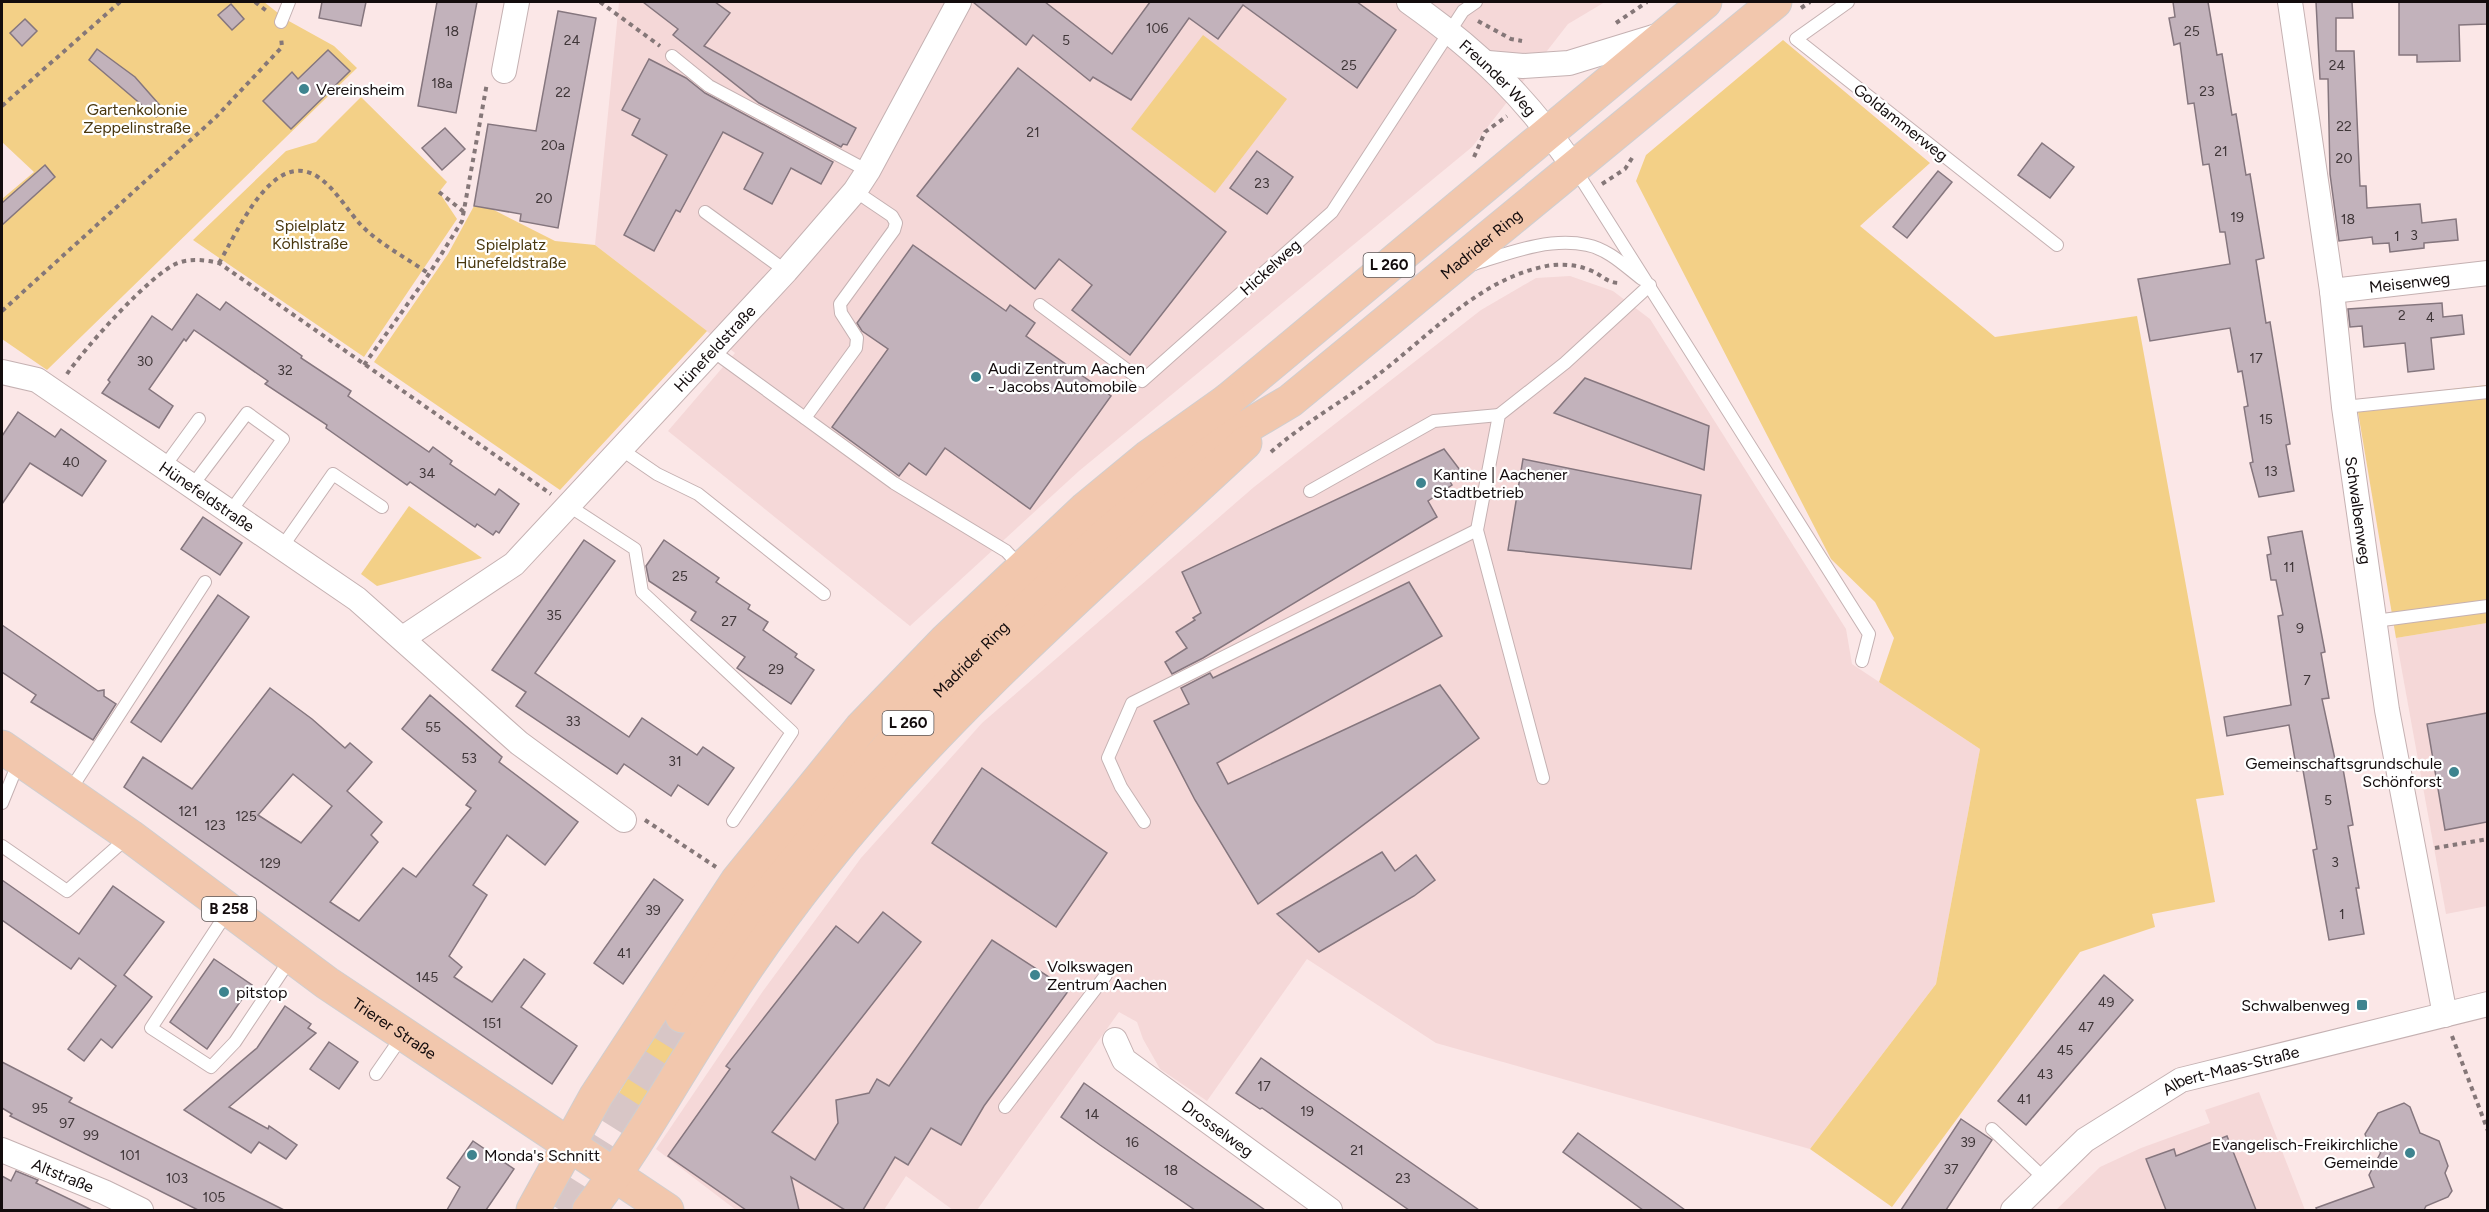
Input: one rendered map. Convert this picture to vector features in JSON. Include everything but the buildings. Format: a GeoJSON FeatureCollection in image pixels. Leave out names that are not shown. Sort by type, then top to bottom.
{"type":"FeatureCollection","features":[{"type":"Feature","properties":{"kind":"main road","name":"Madrider Ring"},"geometry":{"type":"LineString","coordinates":[[1177,468],[1228,399],[1705,2]]}},
{"type":"Feature","properties":{"kind":"main road","name":"Madrider Ring"},"geometry":{"type":"LineString","coordinates":[[682,1016],[773,885],[821,824],[928,702],[1039,590],[1177,468],[1290,401],[1775,2]]}},
{"type":"Feature","properties":{"kind":"main road"},"geometry":{"type":"LineString","coordinates":[[533,1210],[605,1080],[737,881],[861,728],[946,640],[1094,501],[1148,457],[1228,399]]}},
{"type":"Feature","properties":{"kind":"main road"},"geometry":{"type":"LineString","coordinates":[[590,1210],[616,1176],[741,976],[781,920],[855,826],[956,713],[1035,635],[1290,401]]}},
{"type":"Feature","properties":{"kind":"main road","name":"Trierer Straße"},"geometry":{"type":"LineString","coordinates":[[10,754],[130,836],[292,956],[403,1034],[667,1210]]}},
{"type":"Feature","properties":{"kind":"street"},"geometry":{"type":"LineString","coordinates":[[504,71],[517,2]]}},
{"type":"Feature","properties":{"kind":"street","name":"Hünefeldstraße"},"geometry":{"type":"LineString","coordinates":[[403,638],[514,564],[786,271],[861,181],[959,2]]}},
{"type":"Feature","properties":{"kind":"street","name":"Freunder Weg"},"geometry":{"type":"LineString","coordinates":[[1408,2],[1456,21],[1488,63],[1527,103],[1573,166]]}},
{"type":"Feature","properties":{"kind":"street","name":"Schwalbenweg"},"geometry":{"type":"LineString","coordinates":[[2290,2],[2332,291],[2344,407],[2387,710],[2445,1015]]}},
{"type":"Feature","properties":{"kind":"street"},"geometry":{"type":"LineString","coordinates":[[1488,63],[1545,66],[1569,63],[1668,32]]}},
{"type":"Feature","properties":{"kind":"street","name":"Meisenweg"},"geometry":{"type":"LineString","coordinates":[[2332,291],[2487,273]]}},
{"type":"Feature","properties":{"kind":"street","name":"Hünefeldstraße"},"geometry":{"type":"LineString","coordinates":[[2,372],[37,380],[357,598],[519,742],[624,820]]}},
{"type":"Feature","properties":{"kind":"street","name":"Albert-Maas-Straße"},"geometry":{"type":"LineString","coordinates":[[2013,1210],[2085,1140],[2181,1080],[2487,1004]]}},
{"type":"Feature","properties":{"kind":"street","name":"Drosselweg"},"geometry":{"type":"LineString","coordinates":[[1114,1040],[1124,1060],[1330,1210]]}},
{"type":"Feature","properties":{"kind":"street","name":"Altstraße"},"geometry":{"type":"LineString","coordinates":[[2,1150],[128,1208]]}},
{"type":"Feature","properties":{"kind":"lane"},"geometry":{"type":"LineString","coordinates":[[281,22],[289,2]]}},
{"type":"Feature","properties":{"kind":"lane"},"geometry":{"type":"LineString","coordinates":[[1456,21],[1476,2]]}},
{"type":"Feature","properties":{"kind":"lane","name":"Goldammerweg"},"geometry":{"type":"LineString","coordinates":[[1848,2],[1796,39],[2057,245]]}},
{"type":"Feature","properties":{"kind":"lane","name":"Hickelweg"},"geometry":{"type":"LineString","coordinates":[[1040,305],[1142,381],[1332,212],[1456,21]]}},
{"type":"Feature","properties":{"kind":"lane"},"geometry":{"type":"LineString","coordinates":[[672,56],[709,86],[861,181],[896,223],[894,230],[840,304],[841,313],[858,338],[856,348],[805,418]]}},
{"type":"Feature","properties":{"kind":"lane"},"geometry":{"type":"LineString","coordinates":[[1573,166],[1869,634],[1862,661]]}},
{"type":"Feature","properties":{"kind":"lane"},"geometry":{"type":"LineString","coordinates":[[705,212],[786,271]]}},
{"type":"Feature","properties":{"kind":"lane"},"geometry":{"type":"LineString","coordinates":[[1444,273],[1504,254],[1563,243],[1588,245],[1614,257],[1650,285]]}},
{"type":"Feature","properties":{"kind":"lane"},"geometry":{"type":"LineString","coordinates":[[1310,491],[1434,421],[1499,415],[1565,363],[1650,285]]}},
{"type":"Feature","properties":{"kind":"lane"},"geometry":{"type":"LineString","coordinates":[[713,351],[894,483],[1006,551],[1021,568]]}},
{"type":"Feature","properties":{"kind":"lane"},"geometry":{"type":"LineString","coordinates":[[2344,407],[2487,392]]}},
{"type":"Feature","properties":{"kind":"lane"},"geometry":{"type":"LineString","coordinates":[[192,486],[247,412],[283,439],[230,512]]}},
{"type":"Feature","properties":{"kind":"lane"},"geometry":{"type":"LineString","coordinates":[[1499,415],[1477,530],[1543,778]]}},
{"type":"Feature","properties":{"kind":"lane"},"geometry":{"type":"LineString","coordinates":[[164,467],[199,419]]}},
{"type":"Feature","properties":{"kind":"lane"},"geometry":{"type":"LineString","coordinates":[[622,450],[663,478],[698,494],[824,594]]}},
{"type":"Feature","properties":{"kind":"lane"},"geometry":{"type":"LineString","coordinates":[[282,547],[333,474],[382,507]]}},
{"type":"Feature","properties":{"kind":"lane"},"geometry":{"type":"LineString","coordinates":[[569,506],[635,549],[642,592],[792,732],[733,821]]}},
{"type":"Feature","properties":{"kind":"lane"},"geometry":{"type":"LineString","coordinates":[[1144,822],[1120,788],[1108,758],[1132,703],[1477,530]]}},
{"type":"Feature","properties":{"kind":"lane"},"geometry":{"type":"LineString","coordinates":[[69,793],[205,582]]}},
{"type":"Feature","properties":{"kind":"lane"},"geometry":{"type":"LineString","coordinates":[[2375,621],[2487,606]]}},
{"type":"Feature","properties":{"kind":"lane","name":"Trierer Straße"},"geometry":{"type":"LineString","coordinates":[[2,803],[10,754]]}},
{"type":"Feature","properties":{"kind":"lane"},"geometry":{"type":"LineString","coordinates":[[2,846],[67,891],[130,836]]}},
{"type":"Feature","properties":{"kind":"lane"},"geometry":{"type":"LineString","coordinates":[[229,910],[151,1028],[211,1067],[235,1042],[292,956]]}},
{"type":"Feature","properties":{"kind":"lane"},"geometry":{"type":"LineString","coordinates":[[1005,1107],[1106,975]]}},
{"type":"Feature","properties":{"kind":"lane"},"geometry":{"type":"LineString","coordinates":[[376,1074],[403,1034]]}},
{"type":"Feature","properties":{"kind":"lane"},"geometry":{"type":"LineString","coordinates":[[1992,1129],[2045,1179]]}},
{"type":"Feature","properties":{"kind":"path"},"geometry":{"type":"LineString","coordinates":[[2,106],[120,2]]}},
{"type":"Feature","properties":{"kind":"path"},"geometry":{"type":"LineString","coordinates":[[600,2],[672,56]]}},
{"type":"Feature","properties":{"kind":"path"},"geometry":{"type":"LineString","coordinates":[[1605,28],[1647,2]]}},
{"type":"Feature","properties":{"kind":"path"},"geometry":{"type":"LineString","coordinates":[[1456,21],[1511,39],[1531,42]]}},
{"type":"Feature","properties":{"kind":"path"},"geometry":{"type":"LineString","coordinates":[[2,311],[216,117],[282,47],[281,22]]}},
{"type":"Feature","properties":{"kind":"path"},"geometry":{"type":"LineString","coordinates":[[364,365],[429,274],[465,213],[487,80],[504,71]]}},
{"type":"Feature","properties":{"kind":"path"},"geometry":{"type":"LineString","coordinates":[[219,263],[252,206],[270,183],[282,174],[296,170],[309,171],[321,178],[362,227],[429,274]]}},
{"type":"Feature","properties":{"kind":"path"},"geometry":{"type":"LineString","coordinates":[[439,192],[465,213]]}},
{"type":"Feature","properties":{"kind":"path"},"geometry":{"type":"LineString","coordinates":[[53,392],[95,337],[165,270],[190,260],[219,263],[569,506]]}},
{"type":"Feature","properties":{"kind":"path"},"geometry":{"type":"LineString","coordinates":[[1264,458],[1378,375],[1481,292],[1511,277],[1543,266],[1568,264],[1592,271],[1610,283],[1650,285]]}},
{"type":"Feature","properties":{"kind":"path"},"geometry":{"type":"LineString","coordinates":[[624,820],[644,819],[737,881]]}},
{"type":"Feature","properties":{"kind":"path"},"geometry":{"type":"LineString","coordinates":[[2414,852],[2487,839]]}},
{"type":"Feature","properties":{"kind":"path"},"geometry":{"type":"LineString","coordinates":[[2445,1015],[2487,1131]]}},
{"type":"Feature","properties":{"kind":"shaded area"},"geometry":{"type":"Polygon","coordinates":[[[619,2],[1605,2],[1568,24],[1472,147],[1079,471],[910,626],[668,431],[735,353],[595,245],[619,2]]]}},
{"type":"Feature","properties":{"kind":"shaded area"},"geometry":{"type":"Polygon","coordinates":[[[1570,276],[1613,291],[1650,319],[1846,629],[1852,664],[1980,749],[1936,984],[1810,1149],[1436,1043],[1307,959],[1207,1101],[1160,1069],[1143,1039],[1137,1022],[1119,1012],[977,1210],[953,1210],[906,1176],[884,1210],[736,1210],[656,1149],[763,991],[861,858],[982,723],[1254,487],[1481,310],[1536,278],[1570,276]]]}},
{"type":"Feature","properties":{"kind":"shaded area","name":"Gemeinschaftsgrundschule Schönforst"},"geometry":{"type":"Polygon","coordinates":[[[2487,623],[2487,906],[2446,914],[2396,638],[2487,623]]]}},
{"type":"Feature","properties":{"kind":"shaded area"},"geometry":{"type":"Polygon","coordinates":[[[2259,1092],[2305,1210],[2056,1210],[2100,1167],[2141,1148],[2210,1123],[2205,1110],[2259,1092]]]}},
{"type":"Feature","properties":{"kind":"green space","name":"Gartenkolonie Zeppelinstraße"},"geometry":{"type":"Polygon","coordinates":[[[2,2],[264,2],[287,20],[334,46],[357,68],[47,370],[2,339],[2,199],[34,172],[2,142],[2,2]]]}},
{"type":"Feature","properties":{"kind":"green space"},"geometry":{"type":"Polygon","coordinates":[[[1203,35],[1287,99],[1215,193],[1131,129],[1203,35]]]}},
{"type":"Feature","properties":{"kind":"green space"},"geometry":{"type":"Polygon","coordinates":[[[1783,40],[1930,163],[1860,226],[1995,337],[2137,316],[2224,795],[2196,799],[2215,902],[2152,914],[2155,927],[2080,952],[1892,1207],[1810,1149],[1936,984],[1980,749],[1879,682],[1894,638],[1875,602],[1831,559],[1636,181],[1646,155],[1783,40]]]}},
{"type":"Feature","properties":{"kind":"green space","name":"Spielplatz Köhlstraße"},"geometry":{"type":"Polygon","coordinates":[[[361,97],[447,182],[439,192],[457,219],[364,357],[193,240],[286,151],[316,142],[361,97]]]}},
{"type":"Feature","properties":{"kind":"green space","name":"Spielplatz Hünefeldstraße"},"geometry":{"type":"Polygon","coordinates":[[[474,206],[492,209],[555,241],[595,245],[707,331],[560,490],[374,362],[448,254],[474,206]]]}},
{"type":"Feature","properties":{"kind":"green space"},"geometry":{"type":"Polygon","coordinates":[[[2487,385],[2487,623],[2396,638],[2356,400],[2487,385]]]}},
{"type":"Feature","properties":{"kind":"green space"},"geometry":{"type":"Polygon","coordinates":[[[409,506],[482,558],[377,586],[361,574],[409,506]]]}},
{"type":"Feature","properties":{"kind":"green space"},"geometry":{"type":"Polygon","coordinates":[[[669,1002],[698,1022],[638,1116],[618,1095],[669,1002]]]}},
{"type":"Feature","properties":{"kind":"tunnel"},"geometry":{"type":"LineString","coordinates":[[560,1210],[682,1016]]}},
{"type":"Feature","properties":{"kind":"place","name":"Vereinsheim"},"geometry":{"type":"Point","coordinates":[304,89]}},
{"type":"Feature","properties":{"kind":"place","name":"Audi Zentrum Aachen - Jacobs Automobile"},"geometry":{"type":"Point","coordinates":[976,377]}},
{"type":"Feature","properties":{"kind":"place","name":"Kantine | Aachener Stadtbetrieb"},"geometry":{"type":"Point","coordinates":[1421,483]}},
{"type":"Feature","properties":{"kind":"place","name":"Gemeinschaftsgrundschule Schönforst"},"geometry":{"type":"Point","coordinates":[2454,772]}},
{"type":"Feature","properties":{"kind":"place","name":"Volkswagen Zentrum Aachen"},"geometry":{"type":"Point","coordinates":[1035,975]}},
{"type":"Feature","properties":{"kind":"place","name":"pitstop"},"geometry":{"type":"Point","coordinates":[224,992]}},
{"type":"Feature","properties":{"kind":"place","name":"Schwalbenweg"},"geometry":{"type":"Point","coordinates":[2362,1005]}},
{"type":"Feature","properties":{"kind":"place","name":"Evangelisch-Freikirchliche Gemeinde"},"geometry":{"type":"Point","coordinates":[2410,1153]}},
{"type":"Feature","properties":{"kind":"place","name":"Monda's Schnitt"},"geometry":{"type":"Point","coordinates":[472,1155]}}]}
